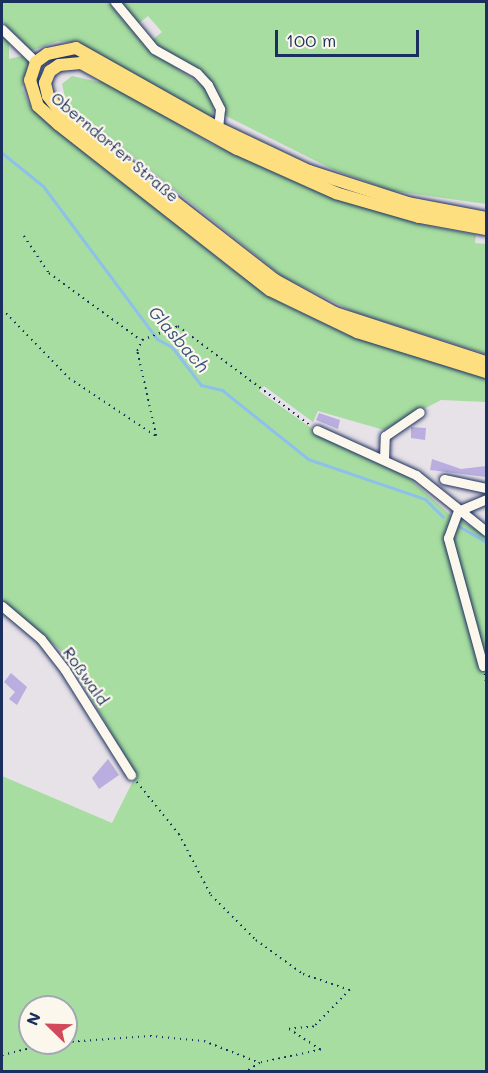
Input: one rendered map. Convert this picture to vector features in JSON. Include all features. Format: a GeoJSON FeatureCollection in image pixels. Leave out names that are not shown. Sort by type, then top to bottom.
{"type":"FeatureCollection","features":[{"type":"Feature","properties":{"kind":"main road"},"geometry":{"type":"LineString","coordinates":[[36,62],[56,49],[76,48],[218,128],[309,171],[375,194],[486,218]]}},
{"type":"Feature","properties":{"kind":"main road","name":"Oberndorfer Straße"},"geometry":{"type":"LineString","coordinates":[[36,62],[30,80],[38,106],[135,188],[270,290],[357,332],[486,372]]}},
{"type":"Feature","properties":{"kind":"main road","name":"Oberndorfer Straße"},"geometry":{"type":"LineString","coordinates":[[486,229],[419,217],[336,193],[237,149],[81,63],[59,65],[50,71],[45,84],[48,96],[63,115],[275,280],[335,313],[486,362]]}},
{"type":"Feature","properties":{"kind":"street"},"geometry":{"type":"LineString","coordinates":[[115,2],[154,49],[197,73],[208,86],[220,109],[218,128]]}},
{"type":"Feature","properties":{"kind":"street"},"geometry":{"type":"LineString","coordinates":[[2,29],[36,62]]}},
{"type":"Feature","properties":{"kind":"street"},"geometry":{"type":"LineString","coordinates":[[384,459],[383,442],[387,432],[420,412]]}},
{"type":"Feature","properties":{"kind":"street"},"geometry":{"type":"LineString","coordinates":[[317,430],[416,475],[458,511],[486,531]]}},
{"type":"Feature","properties":{"kind":"street"},"geometry":{"type":"LineString","coordinates":[[444,479],[486,488]]}},
{"type":"Feature","properties":{"kind":"street"},"geometry":{"type":"LineString","coordinates":[[483,666],[449,550],[449,529],[458,511],[486,499]]}},
{"type":"Feature","properties":{"kind":"street","name":"Roßwald"},"geometry":{"type":"LineString","coordinates":[[2,606],[41,639],[65,670],[131,775]]}},
{"type":"Feature","properties":{"kind":"path"},"geometry":{"type":"LineString","coordinates":[[24,236],[49,273],[142,340]]}},
{"type":"Feature","properties":{"kind":"path"},"geometry":{"type":"LineString","coordinates":[[2,309],[69,378],[156,436],[138,371],[142,340]]}},
{"type":"Feature","properties":{"kind":"path"},"geometry":{"type":"LineString","coordinates":[[142,340],[172,327],[184,327],[317,430]]}},
{"type":"Feature","properties":{"kind":"path"},"geometry":{"type":"LineString","coordinates":[[131,775],[179,834],[211,895],[256,940],[303,974],[350,990],[314,1027],[289,1029],[321,1050],[260,1063],[246,1071]]}},
{"type":"Feature","properties":{"kind":"path"},"geometry":{"type":"LineString","coordinates":[[78,1041],[150,1036],[204,1041],[260,1063]]}},
{"type":"Feature","properties":{"kind":"path"},"geometry":{"type":"LineString","coordinates":[[2,1055],[18,1051]]}},
{"type":"Feature","properties":{"kind":"green space"},"geometry":{"type":"Polygon","coordinates":[[[2,2],[108,2],[146,47],[207,89],[214,104],[212,117],[79,43],[58,41],[31,51],[2,21],[2,2]]]}},
{"type":"Feature","properties":{"kind":"green space"},"geometry":{"type":"Polygon","coordinates":[[[120,2],[486,2],[486,204],[393,191],[334,170],[224,115],[220,96],[205,75],[159,49],[151,41],[162,32],[148,16],[138,24],[120,2]]]}},
{"type":"Feature","properties":{"kind":"green space"},"geometry":{"type":"Polygon","coordinates":[[[2,33],[9,41],[9,59],[22,56],[29,62],[22,88],[31,108],[228,266],[283,304],[348,335],[486,378],[486,402],[441,400],[384,430],[318,411],[313,422],[264,386],[259,391],[328,440],[408,477],[449,514],[486,535],[486,1071],[2,1071],[2,776],[112,823],[136,775],[65,654],[2,600],[2,33]]]}},
{"type":"Feature","properties":{"kind":"green space"},"geometry":{"type":"Polygon","coordinates":[[[72,76],[99,82],[101,78],[210,143],[320,193],[424,225],[476,235],[475,243],[486,244],[486,354],[354,312],[283,277],[66,102],[62,84],[72,76]]]}},
{"type":"Feature","properties":{"kind":"building"},"geometry":{"type":"Polygon","coordinates":[[[319,413],[340,420],[338,429],[316,420],[319,413]]]}},
{"type":"Feature","properties":{"kind":"building"},"geometry":{"type":"Polygon","coordinates":[[[411,427],[426,428],[425,440],[411,438],[411,427]]]}},
{"type":"Feature","properties":{"kind":"building"},"geometry":{"type":"Polygon","coordinates":[[[432,459],[461,469],[486,466],[486,477],[430,470],[432,459]]]}},
{"type":"Feature","properties":{"kind":"building"},"geometry":{"type":"Polygon","coordinates":[[[11,673],[27,687],[17,705],[9,699],[15,692],[4,682],[11,673]]]}},
{"type":"Feature","properties":{"kind":"building"},"geometry":{"type":"Polygon","coordinates":[[[108,759],[119,775],[99,789],[92,778],[108,759]]]}},
{"type":"Feature","properties":{"kind":"waterway","name":"Glasbach"},"geometry":{"type":"LineString","coordinates":[[2,153],[43,186],[157,339],[172,347],[201,385],[222,390],[308,459],[425,499],[443,517]]}},
{"type":"Feature","properties":{"kind":"waterway","name":"Glasbach"},"geometry":{"type":"LineString","coordinates":[[455,524],[486,542]]}}]}
